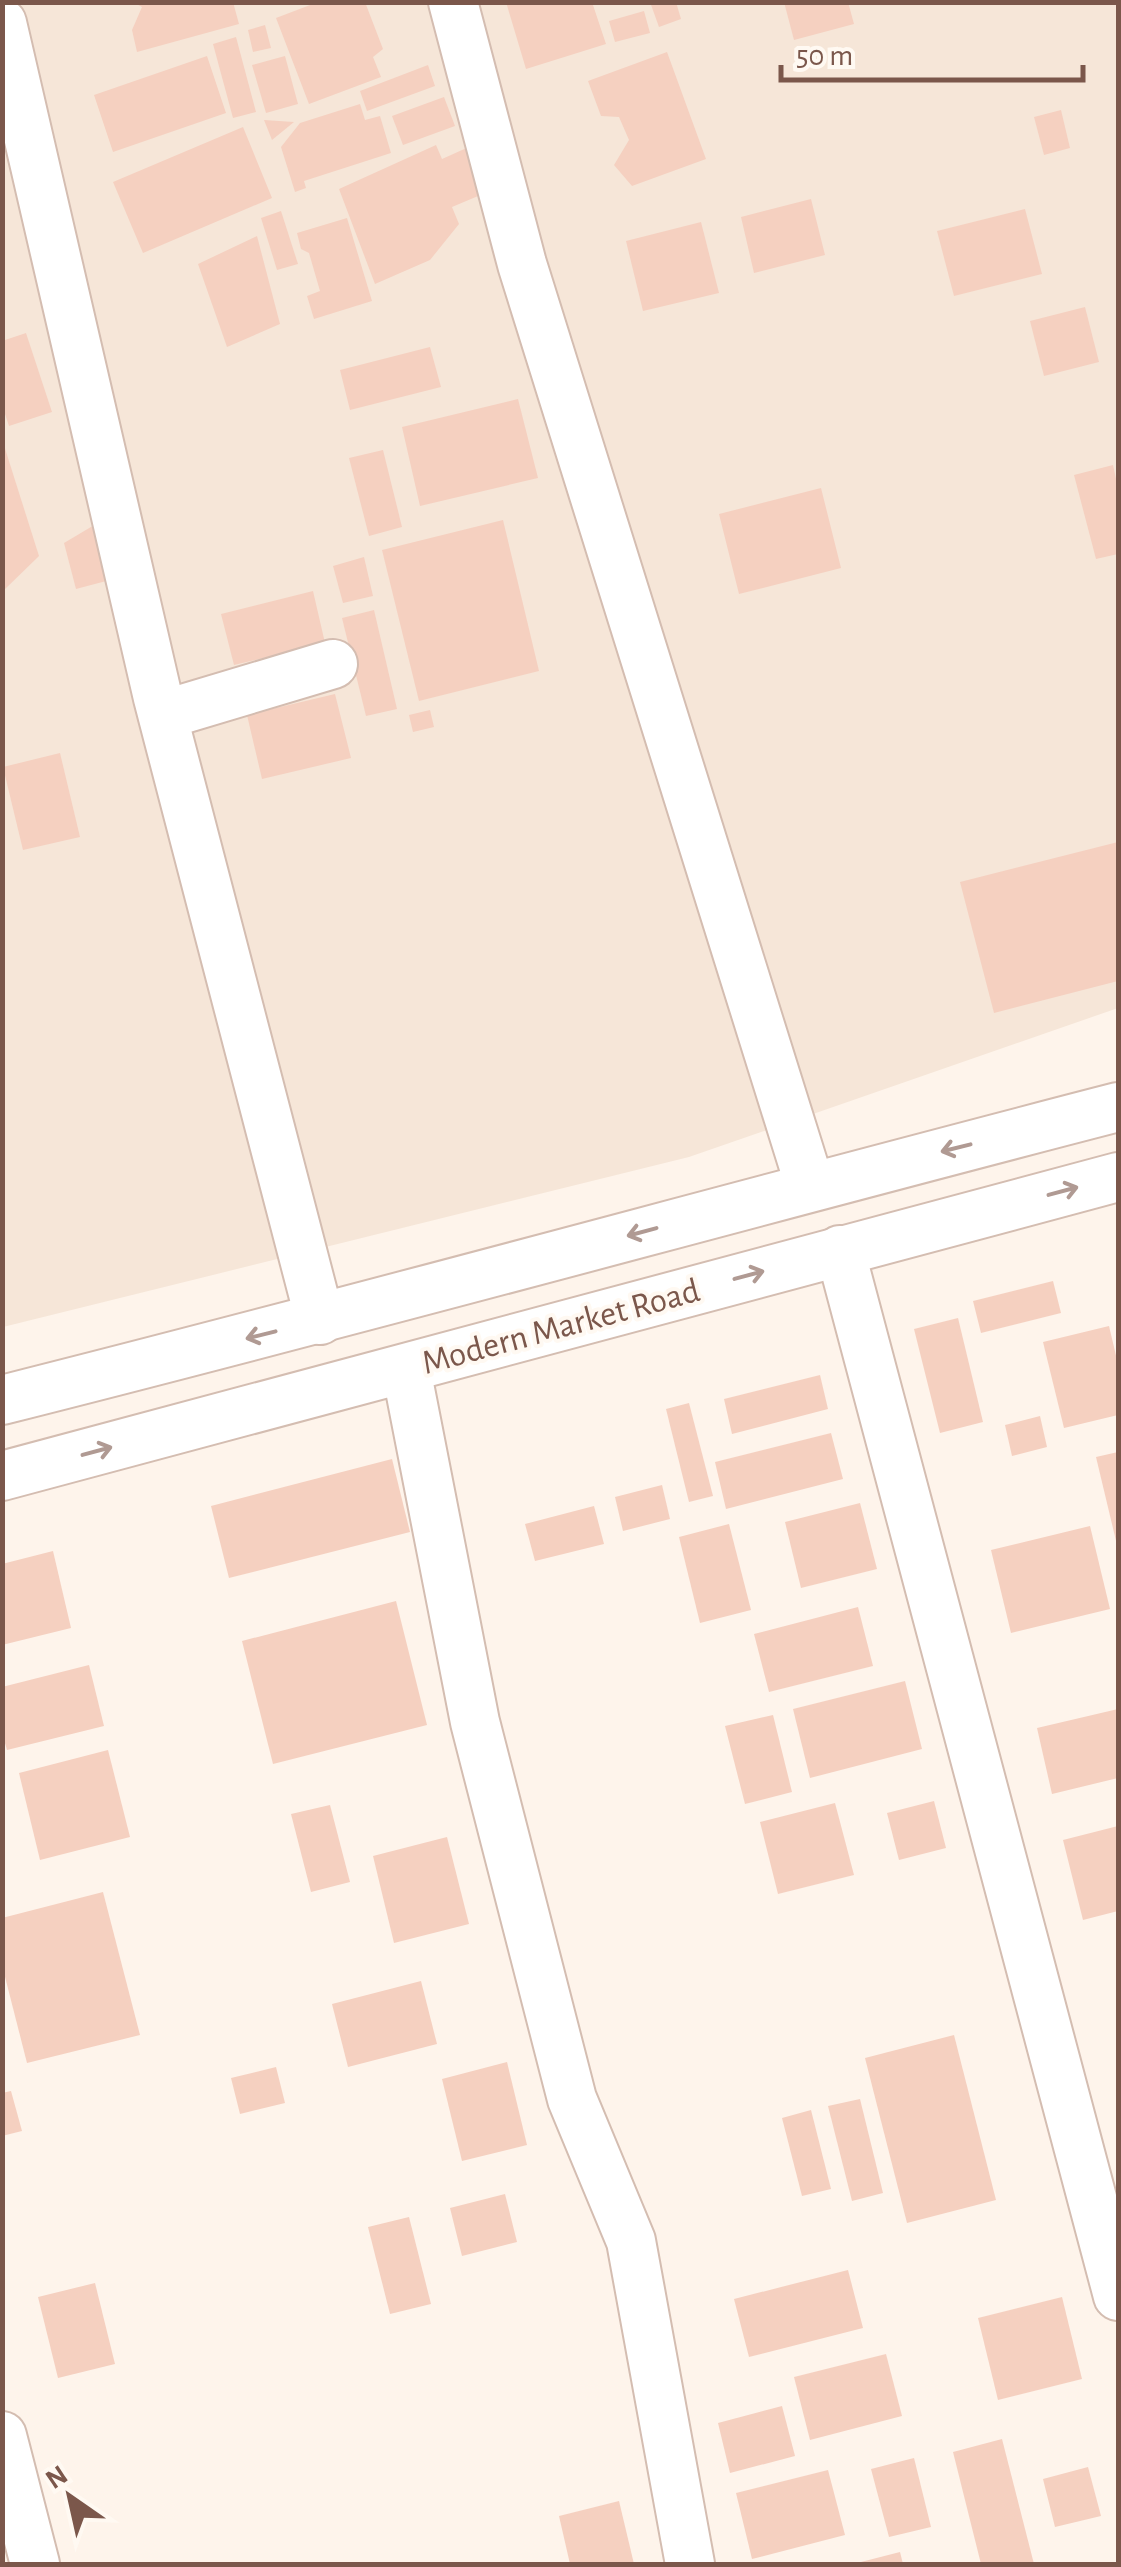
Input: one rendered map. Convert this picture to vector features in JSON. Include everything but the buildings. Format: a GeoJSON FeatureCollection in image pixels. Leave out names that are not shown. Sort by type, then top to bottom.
{"type":"FeatureCollection","features":[{"type":"Feature","properties":{"kind":"street"},"geometry":{"type":"LineString","coordinates":[[453,2],[522,264],[810,1186]]}},
{"type":"Feature","properties":{"kind":"street"},"geometry":{"type":"LineString","coordinates":[[2,22],[163,715],[320,1320]]}},
{"type":"Feature","properties":{"kind":"street"},"geometry":{"type":"LineString","coordinates":[[163,715],[333,664]]}},
{"type":"Feature","properties":{"kind":"street","name":"Modern Market Road"},"geometry":{"type":"LineString","coordinates":[[2,1400],[320,1320],[810,1186],[1118,1107]]}},
{"type":"Feature","properties":{"kind":"street","name":"Modern Market Road"},"geometry":{"type":"LineString","coordinates":[[2,1476],[1118,1176]]}},
{"type":"Feature","properties":{"kind":"street"},"geometry":{"type":"LineString","coordinates":[[840,1250],[1118,2296]]}},
{"type":"Feature","properties":{"kind":"street"},"geometry":{"type":"LineString","coordinates":[[406,1369],[475,1722],[572,2100],[631,2241],[690,2564]]}},
{"type":"Feature","properties":{"kind":"street"},"geometry":{"type":"LineString","coordinates":[[2,2436],[35,2564]]}},
{"type":"Feature","properties":{"kind":"shaded area"},"geometry":{"type":"Polygon","coordinates":[[[2,3],[1118,3],[1118,1008],[689,1157],[3,1327],[2,3]]]}}]}
